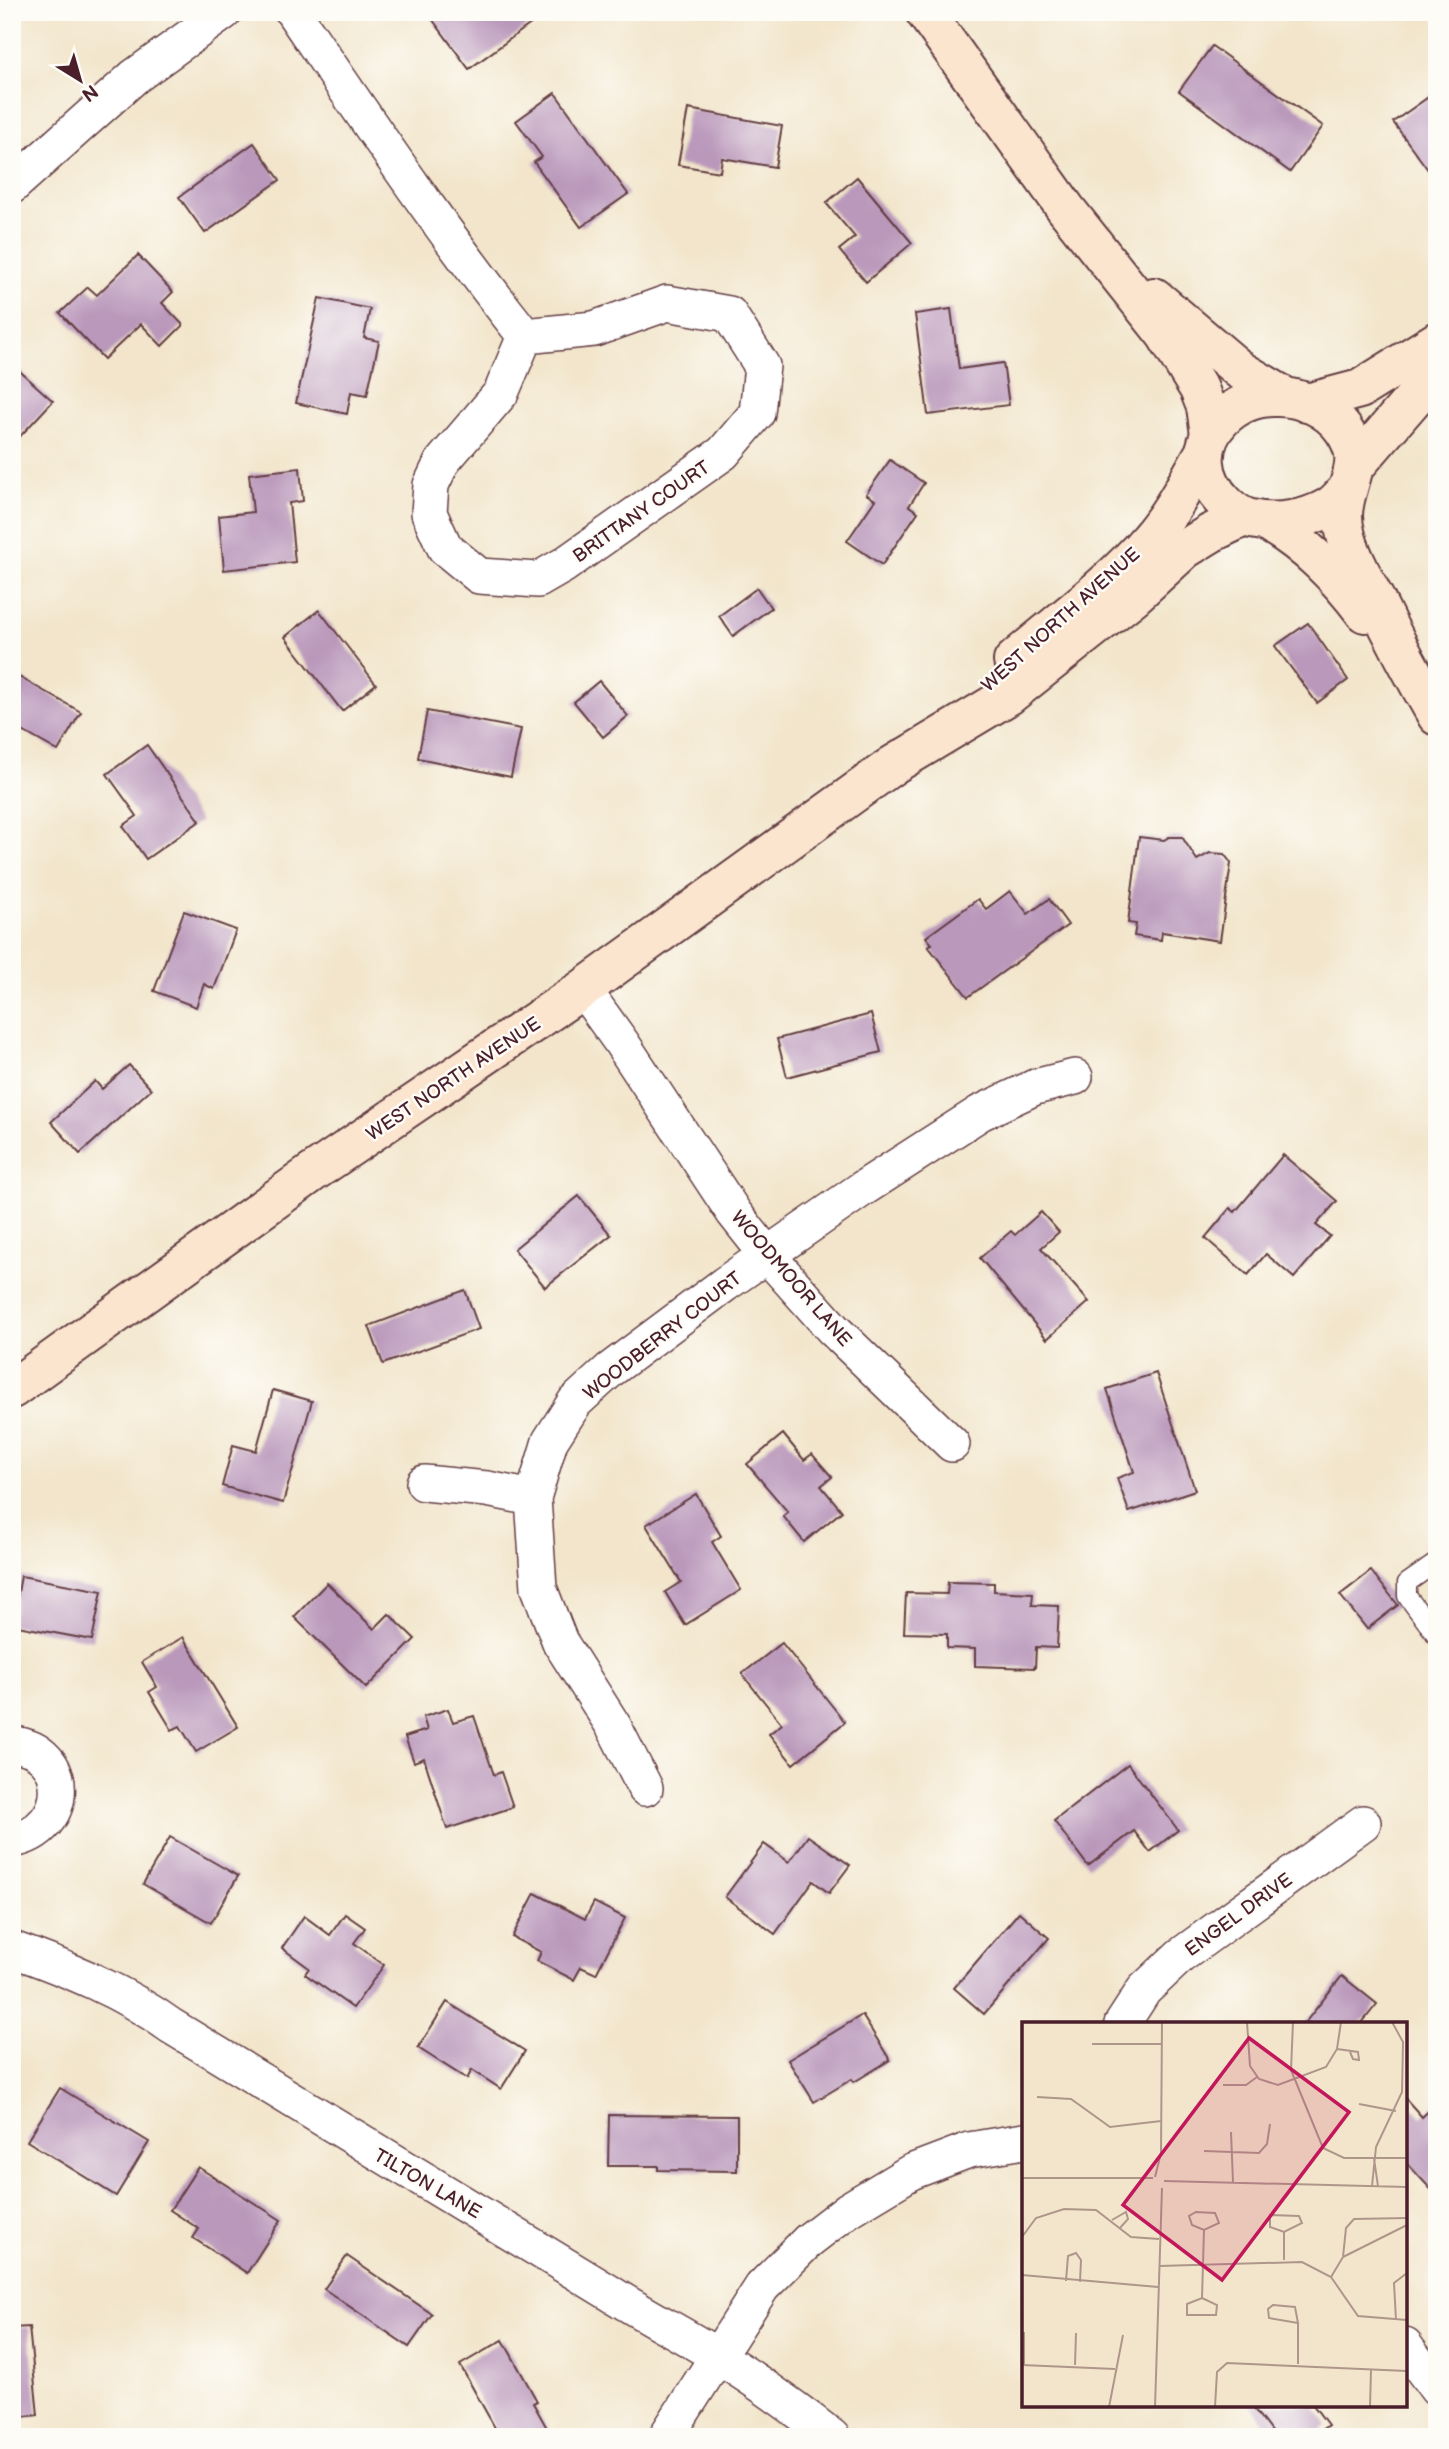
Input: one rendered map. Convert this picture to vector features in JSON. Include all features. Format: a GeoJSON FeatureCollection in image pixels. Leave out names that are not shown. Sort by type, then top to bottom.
{"type":"FeatureCollection","features":[{"type":"Feature","properties":{"kind":"main road"},"geometry":{"type":"LineString","coordinates":[[925,12],[1066,209],[1166,335],[1195,381],[1206,407],[1207,444],[1203,465],[1208,480],[1220,498],[1256,520],[1292,536],[1333,573],[1406,663]]}},
{"type":"Feature","properties":{"kind":"main road"},"geometry":{"type":"LineString","coordinates":[[1102,254],[1240,370],[1295,400],[1360,388],[1437,341]]}},
{"type":"Feature","properties":{"kind":"main road"},"geometry":{"type":"LineString","coordinates":[[1256,520],[1297,520],[1330,507],[1414,398],[1437,380]]}},
{"type":"Feature","properties":{"kind":"main road"},"geometry":{"type":"LineString","coordinates":[[1207,444],[1227,414],[1262,397],[1295,400],[1322,408],[1338,422],[1349,437],[1355,455],[1343,515],[1348,538],[1359,569],[1406,663],[1437,716]]}},
{"type":"Feature","properties":{"kind":"main road","name":"WEST NORTH AVENUE"},"geometry":{"type":"LineString","coordinates":[[893,765],[1125,565],[1150,539],[1169,513],[1207,444]]}},
{"type":"Feature","properties":{"kind":"main road","name":"WEST NORTH AVENUE"},"geometry":{"type":"LineString","coordinates":[[12,1389],[312,1173],[583,989],[893,765],[1008,696],[1135,596],[1185,549],[1211,533],[1256,520]]}},
{"type":"Feature","properties":{"kind":"street"},"geometry":{"type":"LineString","coordinates":[[12,186],[134,77],[224,12]]}},
{"type":"Feature","properties":{"kind":"street"},"geometry":{"type":"LineString","coordinates":[[293,12],[360,110],[524,336]]}},
{"type":"Feature","properties":{"kind":"street","name":"BRITTANY COURT"},"geometry":{"type":"LineString","coordinates":[[667,303],[729,314],[762,366],[757,413],[723,453],[556,570],[538,580],[479,576],[445,548],[429,513],[431,485],[442,462],[500,393],[524,336],[594,329],[667,303]]}},
{"type":"Feature","properties":{"kind":"street","name":"WOODMOOR LANE"},"geometry":{"type":"LineString","coordinates":[[583,989],[734,1213],[768,1256],[833,1329],[952,1444]]}},
{"type":"Feature","properties":{"kind":"street","name":"WOODBERRY COURT"},"geometry":{"type":"LineString","coordinates":[[645,1788],[614,1727],[560,1642],[539,1588],[533,1498],[551,1441],[575,1402],[620,1362],[725,1284],[872,1182],[980,1113],[1035,1087],[1075,1077]]}},
{"type":"Feature","properties":{"kind":"street"},"geometry":{"type":"LineString","coordinates":[[424,1483],[487,1489],[533,1498]]}},
{"type":"Feature","properties":{"kind":"street"},"geometry":{"type":"LineString","coordinates":[[12,1744],[31,1748],[44,1758],[53,1771],[58,1786],[57,1802],[51,1817],[40,1829],[26,1837],[12,1840]]}},
{"type":"Feature","properties":{"kind":"street","name":"ENGEL DRIVE"},"geometry":{"type":"LineString","coordinates":[[1124,2020],[1144,1990],[1180,1956],[1363,1823]]}},
{"type":"Feature","properties":{"kind":"street","name":"TILTON LANE"},"geometry":{"type":"LineString","coordinates":[[12,1950],[62,1967],[141,2005],[369,2148],[432,2183],[649,2317],[718,2356],[791,2404],[832,2437]]}},
{"type":"Feature","properties":{"kind":"street"},"geometry":{"type":"LineString","coordinates":[[666,2437],[762,2287],[809,2240],[848,2210],[911,2172],[969,2150],[1022,2141]]}},
{"type":"Feature","properties":{"kind":"street"},"geometry":{"type":"LineString","coordinates":[[1407,2349],[1437,2389]]}},
{"type":"Feature","properties":{"kind":"lane"},"geometry":{"type":"LineString","coordinates":[[1437,1562],[1407,1583],[1408,1596],[1437,1636]]}},
{"type":"Feature","properties":{"kind":"building"},"geometry":{"type":"Polygon","coordinates":[[[427,12],[547,12],[469,69],[427,12]]]}},
{"type":"Feature","properties":{"kind":"building"},"geometry":{"type":"Polygon","coordinates":[[[1212,46],[1323,126],[1290,172],[1179,91],[1212,46]]]}},
{"type":"Feature","properties":{"kind":"building"},"geometry":{"type":"Polygon","coordinates":[[[1437,91],[1437,182],[1393,122],[1437,91]]]}},
{"type":"Feature","properties":{"kind":"building"},"geometry":{"type":"Polygon","coordinates":[[[555,93],[628,194],[581,227],[534,162],[542,157],[516,121],[555,93]]]}},
{"type":"Feature","properties":{"kind":"building"},"geometry":{"type":"Polygon","coordinates":[[[688,109],[782,126],[775,167],[722,158],[720,172],[678,165],[688,109]]]}},
{"type":"Feature","properties":{"kind":"building"},"geometry":{"type":"Polygon","coordinates":[[[254,143],[280,180],[205,233],[179,197],[254,143]]]}},
{"type":"Feature","properties":{"kind":"building"},"geometry":{"type":"Polygon","coordinates":[[[857,177],[912,243],[866,282],[839,250],[855,237],[826,203],[857,177]]]}},
{"type":"Feature","properties":{"kind":"building"},"geometry":{"type":"Polygon","coordinates":[[[138,255],[173,292],[162,303],[183,325],[162,346],[141,324],[104,359],[60,313],[88,287],[97,295],[138,255]]]}},
{"type":"Feature","properties":{"kind":"building"},"geometry":{"type":"Polygon","coordinates":[[[319,298],[370,309],[364,338],[379,341],[367,395],[351,392],[347,414],[296,403],[319,298]]]}},
{"type":"Feature","properties":{"kind":"building"},"geometry":{"type":"Polygon","coordinates":[[[951,309],[959,369],[1003,363],[1009,405],[928,415],[915,314],[951,309]]]}},
{"type":"Feature","properties":{"kind":"building"},"geometry":{"type":"Polygon","coordinates":[[[12,364],[53,401],[12,445],[12,364]]]}},
{"type":"Feature","properties":{"kind":"building"},"geometry":{"type":"Polygon","coordinates":[[[890,460],[924,483],[909,506],[918,512],[882,565],[847,541],[875,500],[866,494],[890,460]]]}},
{"type":"Feature","properties":{"kind":"building"},"geometry":{"type":"Polygon","coordinates":[[[300,468],[303,501],[289,503],[295,562],[224,570],[219,516],[253,512],[249,474],[300,468]]]}},
{"type":"Feature","properties":{"kind":"building"},"geometry":{"type":"Polygon","coordinates":[[[757,588],[771,608],[733,636],[719,616],[757,588]]]}},
{"type":"Feature","properties":{"kind":"building"},"geometry":{"type":"Polygon","coordinates":[[[319,610],[376,684],[342,711],[285,637],[319,610]]]}},
{"type":"Feature","properties":{"kind":"building"},"geometry":{"type":"Polygon","coordinates":[[[1308,623],[1348,680],[1317,703],[1275,646],[1308,623]]]}},
{"type":"Feature","properties":{"kind":"building"},"geometry":{"type":"Polygon","coordinates":[[[12,673],[81,712],[58,751],[12,725],[12,673]]]}},
{"type":"Feature","properties":{"kind":"building"},"geometry":{"type":"Polygon","coordinates":[[[599,681],[628,716],[603,737],[574,702],[599,681]]]}},
{"type":"Feature","properties":{"kind":"building"},"geometry":{"type":"Polygon","coordinates":[[[427,711],[521,729],[511,777],[418,758],[427,711]]]}},
{"type":"Feature","properties":{"kind":"building"},"geometry":{"type":"Polygon","coordinates":[[[147,745],[200,821],[146,859],[123,826],[137,816],[107,774],[147,745]]]}},
{"type":"Feature","properties":{"kind":"building"},"geometry":{"type":"Polygon","coordinates":[[[1139,837],[1164,840],[1169,837],[1182,837],[1197,860],[1210,853],[1224,854],[1231,863],[1220,941],[1162,932],[1161,940],[1134,936],[1136,924],[1128,923],[1139,837]]]}},
{"type":"Feature","properties":{"kind":"building"},"geometry":{"type":"Polygon","coordinates":[[[1010,891],[1028,914],[1049,899],[1068,925],[968,997],[928,946],[932,944],[926,937],[978,899],[986,909],[1010,891]]]}},
{"type":"Feature","properties":{"kind":"building"},"geometry":{"type":"Polygon","coordinates":[[[184,911],[236,930],[214,989],[204,984],[196,1007],[154,991],[184,911]]]}},
{"type":"Feature","properties":{"kind":"building"},"geometry":{"type":"Polygon","coordinates":[[[871,1014],[881,1052],[787,1077],[777,1039],[871,1014]]]}},
{"type":"Feature","properties":{"kind":"building"},"geometry":{"type":"Polygon","coordinates":[[[129,1065],[151,1089],[80,1154],[51,1122],[95,1081],[102,1089],[129,1065]]]}},
{"type":"Feature","properties":{"kind":"building"},"geometry":{"type":"Polygon","coordinates":[[[1283,1155],[1337,1201],[1316,1225],[1330,1236],[1294,1278],[1266,1254],[1248,1275],[1205,1238],[1230,1208],[1235,1212],[1283,1155]]]}},
{"type":"Feature","properties":{"kind":"building"},"geometry":{"type":"Polygon","coordinates":[[[579,1196],[611,1235],[545,1287],[514,1249],[579,1196]]]}},
{"type":"Feature","properties":{"kind":"building"},"geometry":{"type":"Polygon","coordinates":[[[1041,1212],[1059,1232],[1041,1248],[1089,1302],[1047,1339],[980,1258],[1011,1231],[1015,1235],[1041,1212]]]}},
{"type":"Feature","properties":{"kind":"building"},"geometry":{"type":"Polygon","coordinates":[[[465,1290],[479,1329],[383,1364],[369,1326],[465,1290]]]}},
{"type":"Feature","properties":{"kind":"building"},"geometry":{"type":"Polygon","coordinates":[[[1156,1373],[1195,1490],[1129,1512],[1117,1478],[1134,1472],[1107,1389],[1156,1373]]]}},
{"type":"Feature","properties":{"kind":"building"},"geometry":{"type":"Polygon","coordinates":[[[273,1390],[312,1401],[283,1503],[222,1486],[233,1445],[256,1451],[273,1390]]]}},
{"type":"Feature","properties":{"kind":"building"},"geometry":{"type":"Polygon","coordinates":[[[783,1434],[804,1460],[812,1454],[832,1477],[821,1486],[842,1511],[804,1542],[783,1516],[788,1512],[747,1464],[783,1434]]]}},
{"type":"Feature","properties":{"kind":"building"},"geometry":{"type":"Polygon","coordinates":[[[696,1494],[721,1536],[712,1542],[741,1590],[685,1625],[665,1592],[681,1582],[646,1525],[696,1494]]]}},
{"type":"Feature","properties":{"kind":"building"},"geometry":{"type":"Polygon","coordinates":[[[1371,1571],[1398,1605],[1367,1629],[1340,1595],[1371,1571]]]}},
{"type":"Feature","properties":{"kind":"building"},"geometry":{"type":"Polygon","coordinates":[[[21,1576],[102,1591],[92,1640],[12,1625],[21,1576]]]}},
{"type":"Feature","properties":{"kind":"building"},"geometry":{"type":"Polygon","coordinates":[[[948,1582],[994,1583],[994,1591],[1033,1593],[1032,1605],[1059,1606],[1057,1648],[1036,1647],[1035,1668],[975,1666],[975,1649],[947,1648],[947,1634],[904,1633],[906,1593],[947,1594],[948,1582]]]}},
{"type":"Feature","properties":{"kind":"building"},"geometry":{"type":"Polygon","coordinates":[[[327,1583],[374,1629],[389,1614],[415,1639],[366,1688],[294,1617],[327,1583]]]}},
{"type":"Feature","properties":{"kind":"building"},"geometry":{"type":"Polygon","coordinates":[[[183,1637],[238,1727],[196,1752],[180,1726],[172,1730],[149,1692],[157,1687],[142,1662],[183,1637]]]}},
{"type":"Feature","properties":{"kind":"building"},"geometry":{"type":"Polygon","coordinates":[[[782,1643],[845,1722],[793,1764],[769,1734],[782,1724],[742,1674],[782,1643]]]}},
{"type":"Feature","properties":{"kind":"building"},"geometry":{"type":"Polygon","coordinates":[[[448,1709],[453,1722],[474,1716],[494,1775],[501,1772],[513,1807],[447,1829],[424,1758],[414,1762],[405,1737],[427,1730],[423,1717],[448,1709]]]}},
{"type":"Feature","properties":{"kind":"building"},"geometry":{"type":"Polygon","coordinates":[[[1128,1764],[1178,1830],[1150,1852],[1134,1831],[1088,1866],[1054,1821],[1128,1764]]]}},
{"type":"Feature","properties":{"kind":"building"},"geometry":{"type":"Polygon","coordinates":[[[808,1836],[850,1865],[829,1893],[813,1881],[775,1934],[725,1897],[764,1844],[789,1862],[808,1836]]]}},
{"type":"Feature","properties":{"kind":"building"},"geometry":{"type":"Polygon","coordinates":[[[170,1837],[238,1876],[211,1923],[143,1884],[170,1837]]]}},
{"type":"Feature","properties":{"kind":"building"},"geometry":{"type":"Polygon","coordinates":[[[535,1893],[585,1919],[594,1902],[625,1918],[596,1974],[581,1967],[574,1980],[537,1961],[541,1952],[512,1937],[535,1893]]]}},
{"type":"Feature","properties":{"kind":"building"},"geometry":{"type":"Polygon","coordinates":[[[1019,1912],[1049,1938],[984,2014],[954,1988],[1019,1912]]]}},
{"type":"Feature","properties":{"kind":"building"},"geometry":{"type":"Polygon","coordinates":[[[345,1914],[365,1928],[354,1943],[384,1965],[353,2008],[305,1974],[309,1968],[282,1948],[304,1916],[330,1935],[345,1914]]]}},
{"type":"Feature","properties":{"kind":"building"},"geometry":{"type":"Polygon","coordinates":[[[1342,1976],[1377,2004],[1363,2022],[1306,2022],[1342,1976]]]}},
{"type":"Feature","properties":{"kind":"building"},"geometry":{"type":"Polygon","coordinates":[[[447,2002],[525,2051],[501,2089],[472,2070],[467,2079],[418,2048],[447,2002]]]}},
{"type":"Feature","properties":{"kind":"building"},"geometry":{"type":"Polygon","coordinates":[[[862,2015],[890,2060],[814,2102],[788,2060],[862,2015]]]}},
{"type":"Feature","properties":{"kind":"building"},"geometry":{"type":"Polygon","coordinates":[[[60,2088],[149,2142],[116,2196],[27,2141],[60,2088]]]}},
{"type":"Feature","properties":{"kind":"building"},"geometry":{"type":"Polygon","coordinates":[[[1407,2100],[1422,2117],[1437,2103],[1437,2196],[1407,2163],[1407,2100]]]}},
{"type":"Feature","properties":{"kind":"building"},"geometry":{"type":"Polygon","coordinates":[[[609,2115],[737,2116],[737,2171],[608,2166],[609,2115]]]}},
{"type":"Feature","properties":{"kind":"building"},"geometry":{"type":"Polygon","coordinates":[[[198,2167],[281,2220],[247,2273],[193,2238],[199,2229],[170,2210],[198,2167]]]}},
{"type":"Feature","properties":{"kind":"building"},"geometry":{"type":"Polygon","coordinates":[[[347,2256],[432,2314],[409,2347],[324,2289],[347,2256]]]}},
{"type":"Feature","properties":{"kind":"building"},"geometry":{"type":"Polygon","coordinates":[[[29,2327],[38,2415],[12,2418],[12,2328],[29,2327]]]}},
{"type":"Feature","properties":{"kind":"building"},"geometry":{"type":"Polygon","coordinates":[[[503,2340],[537,2401],[533,2403],[552,2437],[500,2437],[460,2365],[503,2340]]]}},
{"type":"Feature","properties":{"kind":"building"},"geometry":{"type":"Polygon","coordinates":[[[1252,2407],[1314,2407],[1328,2425],[1312,2437],[1275,2437],[1252,2407]]]}}]}
